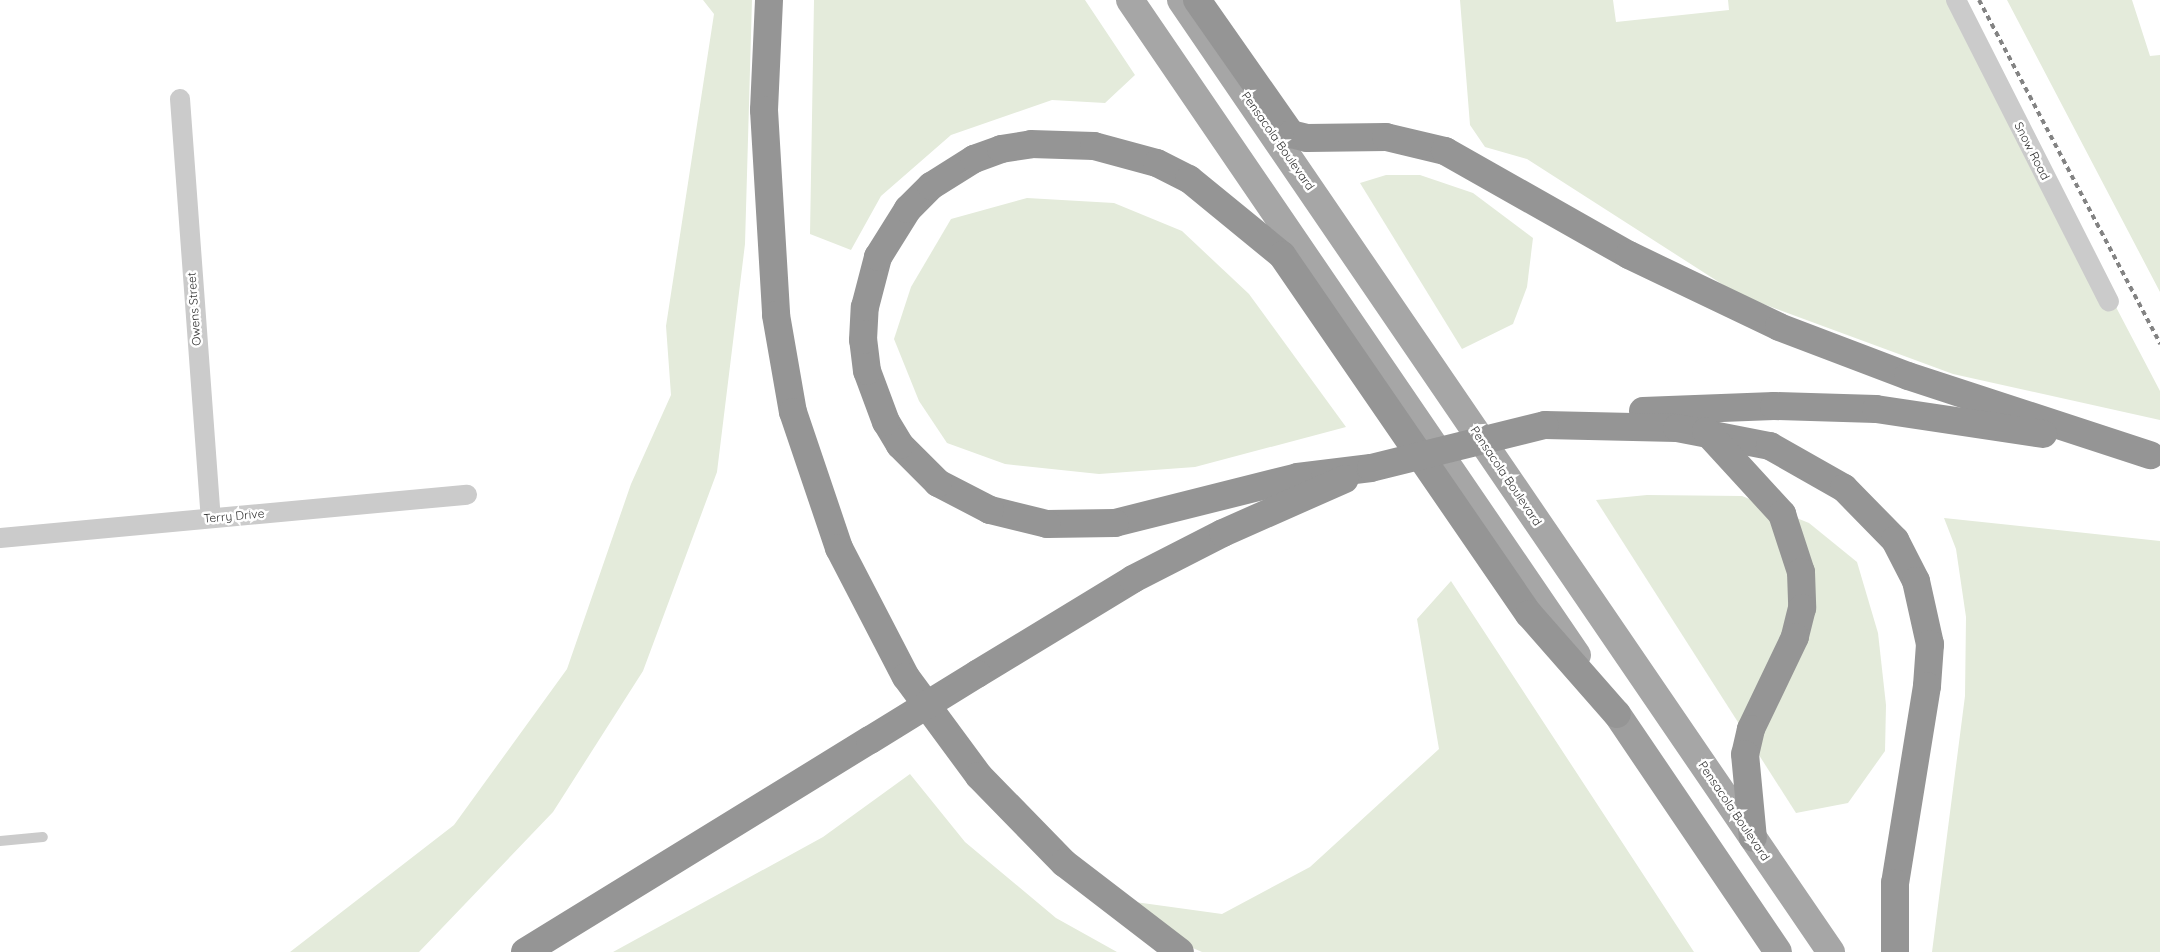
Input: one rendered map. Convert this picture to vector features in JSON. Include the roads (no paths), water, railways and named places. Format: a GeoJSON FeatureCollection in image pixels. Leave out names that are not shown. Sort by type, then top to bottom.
{"type":"FeatureCollection","features":[{"type":"Feature","properties":{"kind":"highway"},"geometry":{"type":"LineString","coordinates":[[769,0],[764,110],[776,315],[793,412],[839,548],[906,677],[979,776],[1064,863],[1180,952]]}},
{"type":"Feature","properties":{"kind":"highway"},"geometry":{"type":"LineString","coordinates":[[1197,0],[1291,134],[1307,138],[1386,137],[1445,151],[1629,255],[1779,327],[1908,376],[2155,456]]}},
{"type":"Feature","properties":{"kind":"highway"},"geometry":{"type":"LineString","coordinates":[[1778,952],[1617,714],[1530,614],[1282,256],[1189,179],[1157,163],[1094,146],[1050,143],[1001,149],[974,159],[931,186],[908,209],[878,257],[864,308],[863,340],[867,371],[886,422],[900,444],[938,483],[990,510],[1048,524],[1115,523],[1298,477],[1371,468],[1545,425],[1636,411],[1705,408],[1876,409],[2012,428],[2155,456]]}},
{"type":"Feature","properties":{"kind":"highway"},"geometry":{"type":"LineString","coordinates":[[1545,425],[1706,431],[1770,446],[1844,488],[1881,522],[1916,581],[1928,622],[1929,665],[1895,883],[1895,952]]}},
{"type":"Feature","properties":{"kind":"highway"},"geometry":{"type":"LineString","coordinates":[[1706,431],[1782,514],[1801,572],[1802,608],[1795,637],[1751,729],[1745,754],[1753,838]]}},
{"type":"Feature","properties":{"kind":"highway"},"geometry":{"type":"LineString","coordinates":[[526,952],[1133,579],[1223,533],[1371,468]]}},
{"type":"Feature","properties":{"kind":"main road"},"geometry":{"type":"LineString","coordinates":[[1130,0],[1617,714]]}},
{"type":"Feature","properties":{"kind":"main road","name":"Pensacola Boulevard"},"geometry":{"type":"LineString","coordinates":[[1181,0],[1831,952]]}},
{"type":"Feature","properties":{"kind":"street","name":"Snow Road"},"geometry":{"type":"LineString","coordinates":[[1956,0],[2109,301]]}},
{"type":"Feature","properties":{"kind":"street","name":"Owens Street"},"geometry":{"type":"LineString","coordinates":[[180,99],[211,518]]}},
{"type":"Feature","properties":{"kind":"street","name":"Terry Drive"},"geometry":{"type":"LineString","coordinates":[[0,538],[467,495]]}},
{"type":"Feature","properties":{"kind":"lane"},"geometry":{"type":"LineString","coordinates":[[0,841],[44,837]]}},
{"type":"Feature","properties":{"kind":"railway"},"geometry":{"type":"LineString","coordinates":[[1979,0],[2160,344]]}}]}
